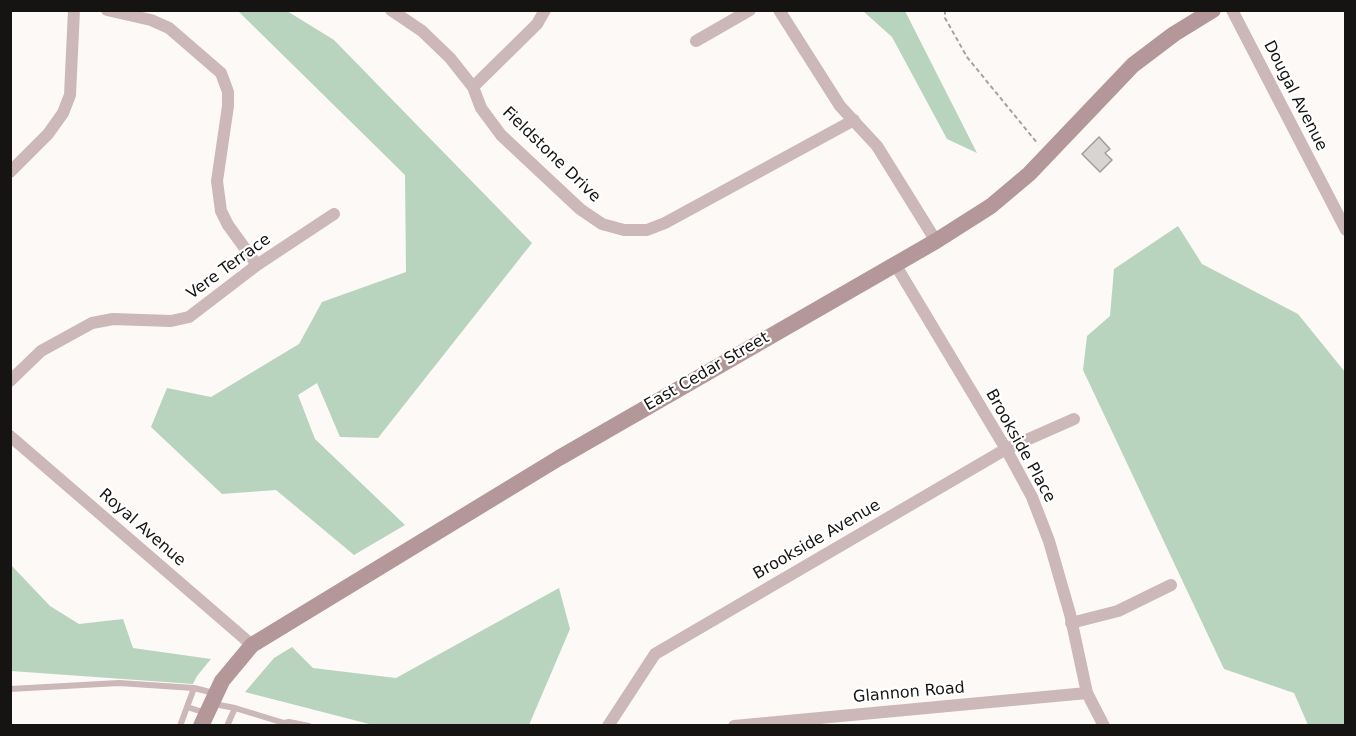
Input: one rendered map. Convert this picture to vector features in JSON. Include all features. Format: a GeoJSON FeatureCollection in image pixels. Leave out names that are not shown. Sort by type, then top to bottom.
{"type":"FeatureCollection","features":[{"type":"Feature","properties":{"kind":"street"},"geometry":{"type":"LineString","coordinates":[[10,172],[48,134],[63,113],[70,95],[74,10]]}},
{"type":"Feature","properties":{"kind":"street"},"geometry":{"type":"LineString","coordinates":[[107,10],[151,20],[169,28],[220,73],[228,92],[217,181],[221,211],[228,225],[257,265]]}},
{"type":"Feature","properties":{"kind":"street","name":"Fieldstone Drive"},"geometry":{"type":"LineString","coordinates":[[391,10],[422,31],[450,58],[473,87],[480,108],[501,135],[580,209],[602,224],[624,230],[647,230],[665,223],[854,120]]}},
{"type":"Feature","properties":{"kind":"street"},"geometry":{"type":"LineString","coordinates":[[473,87],[537,24],[545,10]]}},
{"type":"Feature","properties":{"kind":"street"},"geometry":{"type":"LineString","coordinates":[[696,41],[750,10]]}},
{"type":"Feature","properties":{"kind":"street"},"geometry":{"type":"LineString","coordinates":[[779,10],[840,106],[877,146],[936,241]]}},
{"type":"Feature","properties":{"kind":"street","name":"East Cedar Street"},"geometry":{"type":"LineString","coordinates":[[208,709],[233,667],[252,645],[558,458],[936,241],[991,206],[1048,155],[1133,65],[1174,34],[1213,10]]}},
{"type":"Feature","properties":{"kind":"street","name":"Dougal Avenue"},"geometry":{"type":"LineString","coordinates":[[1232,10],[1346,230]]}},
{"type":"Feature","properties":{"kind":"street","name":"Vere Terrace"},"geometry":{"type":"LineString","coordinates":[[10,381],[41,351],[92,323],[113,319],[171,321],[189,317],[257,265],[334,214]]}},
{"type":"Feature","properties":{"kind":"street","name":"Brookside Place"},"geometry":{"type":"LineString","coordinates":[[895,264],[1006,449],[1032,497],[1050,541],[1087,693],[1104,726]]}},
{"type":"Feature","properties":{"kind":"street","name":"Brookside Avenue"},"geometry":{"type":"LineString","coordinates":[[608,726],[655,654],[1006,449],[1074,419]]}},
{"type":"Feature","properties":{"kind":"street","name":"Royal Avenue"},"geometry":{"type":"LineString","coordinates":[[10,436],[252,645]]}},
{"type":"Feature","properties":{"kind":"street"},"geometry":{"type":"LineString","coordinates":[[1071,623],[1118,611],[1171,585]]}},
{"type":"Feature","properties":{"kind":"street","name":"Glannon Road"},"geometry":{"type":"LineString","coordinates":[[734,726],[1087,693]]}},
{"type":"Feature","properties":{"kind":"lane"},"geometry":{"type":"LineString","coordinates":[[10,689],[119,683],[194,688]]}},
{"type":"Feature","properties":{"kind":"lane"},"geometry":{"type":"LineString","coordinates":[[194,688],[208,709]]}},
{"type":"Feature","properties":{"kind":"lane"},"geometry":{"type":"LineString","coordinates":[[180,726],[194,688]]}},
{"type":"Feature","properties":{"kind":"lane"},"geometry":{"type":"LineString","coordinates":[[187,707],[235,708],[284,724],[289,722],[309,726]]}},
{"type":"Feature","properties":{"kind":"lane"},"geometry":{"type":"LineString","coordinates":[[227,726],[235,708]]}},
{"type":"Feature","properties":{"kind":"path"},"geometry":{"type":"LineString","coordinates":[[945,10],[945,18],[967,57],[1048,155]]}},
{"type":"Feature","properties":{"kind":"green space"},"geometry":{"type":"Polygon","coordinates":[[[238,11],[287,11],[334,40],[532,243],[378,438],[340,437],[317,383],[298,395],[315,439],[405,525],[354,555],[276,490],[222,494],[151,427],[167,388],[211,397],[299,344],[322,302],[406,272],[405,175],[238,11]]]}},
{"type":"Feature","properties":{"kind":"green space"},"geometry":{"type":"Polygon","coordinates":[[[863,11],[905,11],[977,153],[947,139],[892,37],[863,11]]]}},
{"type":"Feature","properties":{"kind":"green space"},"geometry":{"type":"Polygon","coordinates":[[[1178,226],[1202,264],[1298,314],[1345,372],[1345,725],[1308,725],[1294,693],[1224,669],[1083,370],[1087,336],[1110,316],[1114,269],[1178,226]]]}},
{"type":"Feature","properties":{"kind":"green space"},"geometry":{"type":"Polygon","coordinates":[[[11,565],[50,606],[79,624],[123,619],[133,648],[211,659],[193,684],[11,671],[11,565]]]}},
{"type":"Feature","properties":{"kind":"green space"},"geometry":{"type":"Polygon","coordinates":[[[559,588],[570,629],[529,725],[373,725],[245,692],[274,658],[292,647],[313,668],[396,678],[559,588]]]}},
{"type":"Feature","properties":{"kind":"building"},"geometry":{"type":"Polygon","coordinates":[[[1099,137],[1110,149],[1105,153],[1112,160],[1100,172],[1082,154],[1099,137]]]}}]}
